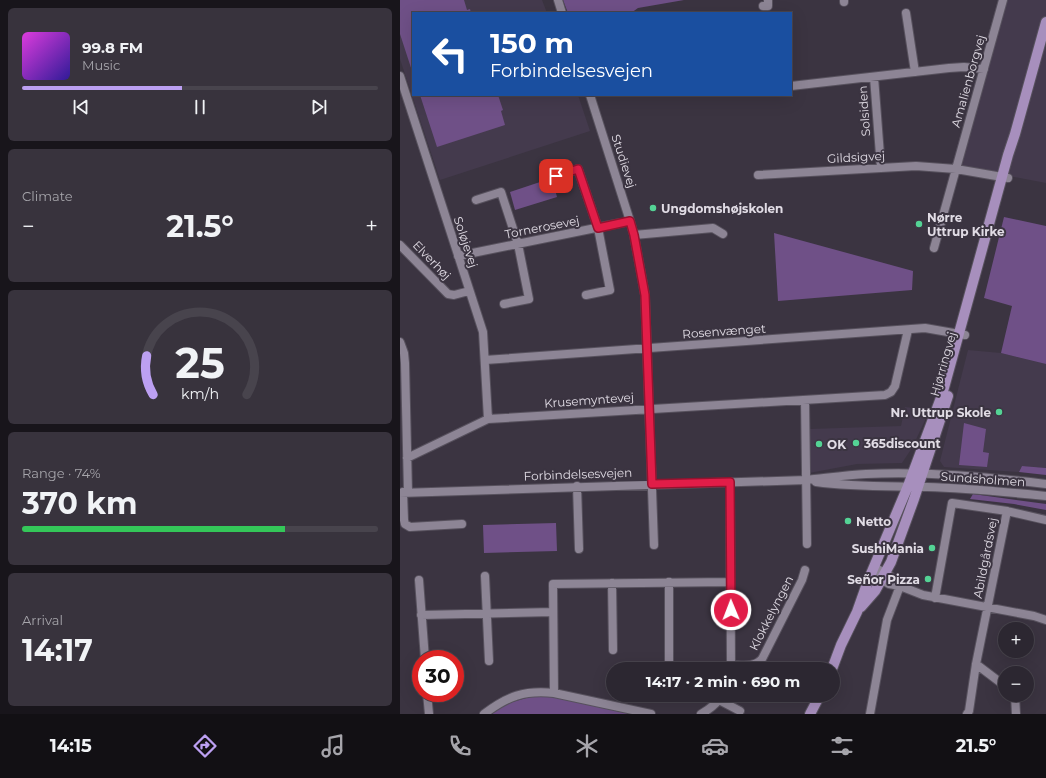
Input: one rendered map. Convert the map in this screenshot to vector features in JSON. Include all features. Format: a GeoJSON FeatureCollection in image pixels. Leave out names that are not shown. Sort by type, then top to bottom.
{"type":"FeatureCollection","features":[{"type":"Feature","properties":{"kind":"main road","name":"Hjørringvej"},"geometry":{"type":"LineString","coordinates":[[835,662],[857,612],[873,570],[915,480],[942,416],[962,334],[1046,22]]}},
{"type":"Feature","properties":{"kind":"main road","name":"Hjørringvej"},"geometry":{"type":"LineString","coordinates":[[857,612],[875,591],[899,542],[915,480]]}},
{"type":"Feature","properties":{"kind":"main road"},"geometry":{"type":"LineString","coordinates":[[810,714],[816,702]]}},
{"type":"Feature","properties":{"kind":"street"},"geometry":{"type":"LineString","coordinates":[[558,0],[562,12]]}},
{"type":"Feature","properties":{"kind":"street","name":"Amalienborgvej"},"geometry":{"type":"LineString","coordinates":[[934,248],[1003,0]]}},
{"type":"Feature","properties":{"kind":"street"},"geometry":{"type":"LineString","coordinates":[[906,13],[914,72]]}},
{"type":"Feature","properties":{"kind":"street","name":"Solsiden"},"geometry":{"type":"LineString","coordinates":[[792,86],[964,67],[984,70]]}},
{"type":"Feature","properties":{"kind":"street","name":"Soløjevej"},"geometry":{"type":"LineString","coordinates":[[400,76],[402,88],[483,332],[488,419]]}},
{"type":"Feature","properties":{"kind":"street","name":"Solsiden"},"geometry":{"type":"LineString","coordinates":[[874,77],[881,168]]}},
{"type":"Feature","properties":{"kind":"street","name":"Studievej"},"geometry":{"type":"LineString","coordinates":[[590,96],[634,235],[645,295],[654,545]]}},
{"type":"Feature","properties":{"kind":"street","name":"Gildsigvej"},"geometry":{"type":"LineString","coordinates":[[758,175],[916,166],[956,169]]}},
{"type":"Feature","properties":{"kind":"street"},"geometry":{"type":"LineString","coordinates":[[556,176],[578,169],[598,228],[610,290],[586,295]]}},
{"type":"Feature","properties":{"kind":"street"},"geometry":{"type":"LineString","coordinates":[[956,169],[1005,178]]}},
{"type":"Feature","properties":{"kind":"street"},"geometry":{"type":"LineString","coordinates":[[476,200],[501,192],[518,244],[529,299],[504,304]]}},
{"type":"Feature","properties":{"kind":"street","name":"Tornerosevej"},"geometry":{"type":"LineString","coordinates":[[458,256],[630,221]]}},
{"type":"Feature","properties":{"kind":"street"},"geometry":{"type":"LineString","coordinates":[[634,235],[713,228],[723,234]]}},
{"type":"Feature","properties":{"kind":"street","name":"Elverhøj"},"geometry":{"type":"LineString","coordinates":[[400,245],[448,294],[454,295],[469,291]]}},
{"type":"Feature","properties":{"kind":"street","name":"Rosenvænget"},"geometry":{"type":"LineString","coordinates":[[484,360],[908,330],[937,329],[962,334]]}},
{"type":"Feature","properties":{"kind":"street","name":"Krusemyntevej"},"geometry":{"type":"LineString","coordinates":[[407,458],[488,419],[885,395],[891,392],[895,386],[908,330]]}},
{"type":"Feature","properties":{"kind":"street"},"geometry":{"type":"LineString","coordinates":[[400,342],[404,353],[405,363],[407,458],[404,492],[404,520],[410,527],[462,524]]}},
{"type":"Feature","properties":{"kind":"street"},"geometry":{"type":"LineString","coordinates":[[805,400],[807,544]]}},
{"type":"Feature","properties":{"kind":"street","name":"Forbindelsesvejen"},"geometry":{"type":"LineString","coordinates":[[404,492],[806,480],[842,475],[873,473],[915,480]]}},
{"type":"Feature","properties":{"kind":"street"},"geometry":{"type":"LineString","coordinates":[[842,475],[846,485]]}},
{"type":"Feature","properties":{"kind":"street","name":"Forbindelsesvejen"},"geometry":{"type":"LineString","coordinates":[[806,480],[846,485],[874,481],[915,480]]}},
{"type":"Feature","properties":{"kind":"street","name":"Sundsholmen"},"geometry":{"type":"LineString","coordinates":[[915,480],[1017,481],[1046,484]]}},
{"type":"Feature","properties":{"kind":"street","name":"Sundsholmen"},"geometry":{"type":"LineString","coordinates":[[915,480],[984,490],[1046,496]]}},
{"type":"Feature","properties":{"kind":"street"},"geometry":{"type":"LineString","coordinates":[[730,482],[731,662]]}},
{"type":"Feature","properties":{"kind":"street"},"geometry":{"type":"LineString","coordinates":[[577,486],[579,549]]}},
{"type":"Feature","properties":{"kind":"street","name":"Abildgårdsvej"},"geometry":{"type":"LineString","coordinates":[[935,598],[952,503],[1007,511],[976,664],[969,711],[967,714]]}},
{"type":"Feature","properties":{"kind":"street"},"geometry":{"type":"LineString","coordinates":[[1007,511],[1046,520]]}},
{"type":"Feature","properties":{"kind":"street","name":"Klokkelyngen"},"geometry":{"type":"LineString","coordinates":[[760,662],[802,580],[805,570]]}},
{"type":"Feature","properties":{"kind":"street"},"geometry":{"type":"LineString","coordinates":[[873,570],[894,586],[900,586],[923,595],[1034,616],[1046,620]]}},
{"type":"Feature","properties":{"kind":"street"},"geometry":{"type":"LineString","coordinates":[[485,576],[489,661]]}},
{"type":"Feature","properties":{"kind":"street"},"geometry":{"type":"LineString","coordinates":[[419,580],[424,650]]}},
{"type":"Feature","properties":{"kind":"street"},"geometry":{"type":"LineString","coordinates":[[669,582],[669,662]]}},
{"type":"Feature","properties":{"kind":"street"},"geometry":{"type":"LineString","coordinates":[[554,693],[553,584],[730,582]]}},
{"type":"Feature","properties":{"kind":"street"},"geometry":{"type":"LineString","coordinates":[[612,583],[613,650]]}},
{"type":"Feature","properties":{"kind":"street"},"geometry":{"type":"LineString","coordinates":[[870,714],[887,620],[900,586]]}},
{"type":"Feature","properties":{"kind":"street"},"geometry":{"type":"LineString","coordinates":[[421,615],[553,612]]}},
{"type":"Feature","properties":{"kind":"street"},"geometry":{"type":"LineString","coordinates":[[976,664],[998,681]]}},
{"type":"Feature","properties":{"kind":"street"},"geometry":{"type":"LineString","coordinates":[[484,714],[500,702],[515,696],[539,692],[554,693],[651,714]]}},
{"type":"Feature","properties":{"kind":"street"},"geometry":{"type":"LineString","coordinates":[[428,702],[429,714]]}},
{"type":"Feature","properties":{"kind":"street"},"geometry":{"type":"LineString","coordinates":[[701,714],[711,709],[717,702]]}},
{"type":"Feature","properties":{"kind":"street"},"geometry":{"type":"LineString","coordinates":[[727,702],[740,711]]}},
{"type":"Feature","properties":{"kind":"street"},"geometry":{"type":"LineString","coordinates":[[1015,702],[1016,714]]}},
{"type":"Feature","properties":{"kind":"shaded area"},"geometry":{"type":"Polygon","coordinates":[[[400,0],[542,0],[547,12],[412,12],[412,95],[400,59],[400,0]]]}},
{"type":"Feature","properties":{"kind":"shaded area"},"geometry":{"type":"Polygon","coordinates":[[[400,0],[464,0],[467,10],[470,9],[471,12],[412,12],[412,71],[400,34],[400,0]]]}},
{"type":"Feature","properties":{"kind":"shaded area"},"geometry":{"type":"Polygon","coordinates":[[[563,0],[684,0],[638,8],[632,12],[568,12],[563,0]]]}},
{"type":"Feature","properties":{"kind":"shaded area"},"geometry":{"type":"Polygon","coordinates":[[[998,0],[1046,0],[1046,183],[952,165],[998,0]]]}},
{"type":"Feature","properties":{"kind":"shaded area"},"geometry":{"type":"Polygon","coordinates":[[[412,96],[578,96],[590,131],[440,180],[412,96]]]}},
{"type":"Feature","properties":{"kind":"shaded area"},"geometry":{"type":"Polygon","coordinates":[[[420,96],[498,96],[503,110],[501,111],[505,125],[437,147],[420,96]]]}},
{"type":"Feature","properties":{"kind":"shaded area"},"geometry":{"type":"Polygon","coordinates":[[[552,178],[557,197],[515,210],[510,192],[552,178]]]}},
{"type":"Feature","properties":{"kind":"shaded area"},"geometry":{"type":"Polygon","coordinates":[[[1004,217],[1046,226],[1046,364],[1001,353],[1012,306],[984,298],[1004,217]]]}},
{"type":"Feature","properties":{"kind":"shaded area"},"geometry":{"type":"Polygon","coordinates":[[[774,233],[913,271],[912,290],[778,301],[774,233]]]}},
{"type":"Feature","properties":{"kind":"shaded area","name":"Nr. Uttrup Skole"},"geometry":{"type":"Polygon","coordinates":[[[968,350],[1001,353],[1046,364],[1046,468],[1022,466],[1019,472],[944,467],[940,461],[968,350]]]}},
{"type":"Feature","properties":{"kind":"shaded area"},"geometry":{"type":"Polygon","coordinates":[[[905,407],[920,409],[927,416],[912,448],[902,463],[857,464],[809,473],[808,442],[810,429],[901,426],[905,407]]]}},
{"type":"Feature","properties":{"kind":"shaded area"},"geometry":{"type":"Polygon","coordinates":[[[964,423],[986,429],[983,452],[989,453],[987,467],[959,465],[964,423]]]}},
{"type":"Feature","properties":{"kind":"shaded area"},"geometry":{"type":"Polygon","coordinates":[[[1022,466],[1046,468],[1046,475],[1019,472],[1022,466]]]}},
{"type":"Feature","properties":{"kind":"shaded area"},"geometry":{"type":"Polygon","coordinates":[[[973,494],[1046,504],[1046,510],[1014,504],[970,499],[973,494]]]}},
{"type":"Feature","properties":{"kind":"shaded area"},"geometry":{"type":"Polygon","coordinates":[[[556,523],[557,551],[484,553],[483,525],[556,523]]]}},
{"type":"Feature","properties":{"kind":"shaded area"},"geometry":{"type":"Polygon","coordinates":[[[533,696],[549,696],[633,714],[490,714],[505,704],[533,696]]]}},
{"type":"Feature","properties":{"kind":"place","name":"Ungdomshøjskolen"},"geometry":{"type":"Point","coordinates":[653,208]}},
{"type":"Feature","properties":{"kind":"place","name":"Nørre Uttrup Kirke"},"geometry":{"type":"Point","coordinates":[919,224]}},
{"type":"Feature","properties":{"kind":"place","name":"Nr. Uttrup Skole"},"geometry":{"type":"Point","coordinates":[999,412]}},
{"type":"Feature","properties":{"kind":"place","name":"365discount"},"geometry":{"type":"Point","coordinates":[856,443]}},
{"type":"Feature","properties":{"kind":"place","name":"OK"},"geometry":{"type":"Point","coordinates":[819,444]}},
{"type":"Feature","properties":{"kind":"place","name":"Netto"},"geometry":{"type":"Point","coordinates":[848,521]}},
{"type":"Feature","properties":{"kind":"place","name":"SushiMania"},"geometry":{"type":"Point","coordinates":[932,548]}},
{"type":"Feature","properties":{"kind":"place","name":"Señor Pizza"},"geometry":{"type":"Point","coordinates":[928,579]}},
{"type":"Feature","properties":{"kind":"route"},"geometry":{"type":"LineString","coordinates":[[556,176],[578,169],[598,228],[630,221],[645,295],[652,484],[730,482],[731,610]]}}]}
